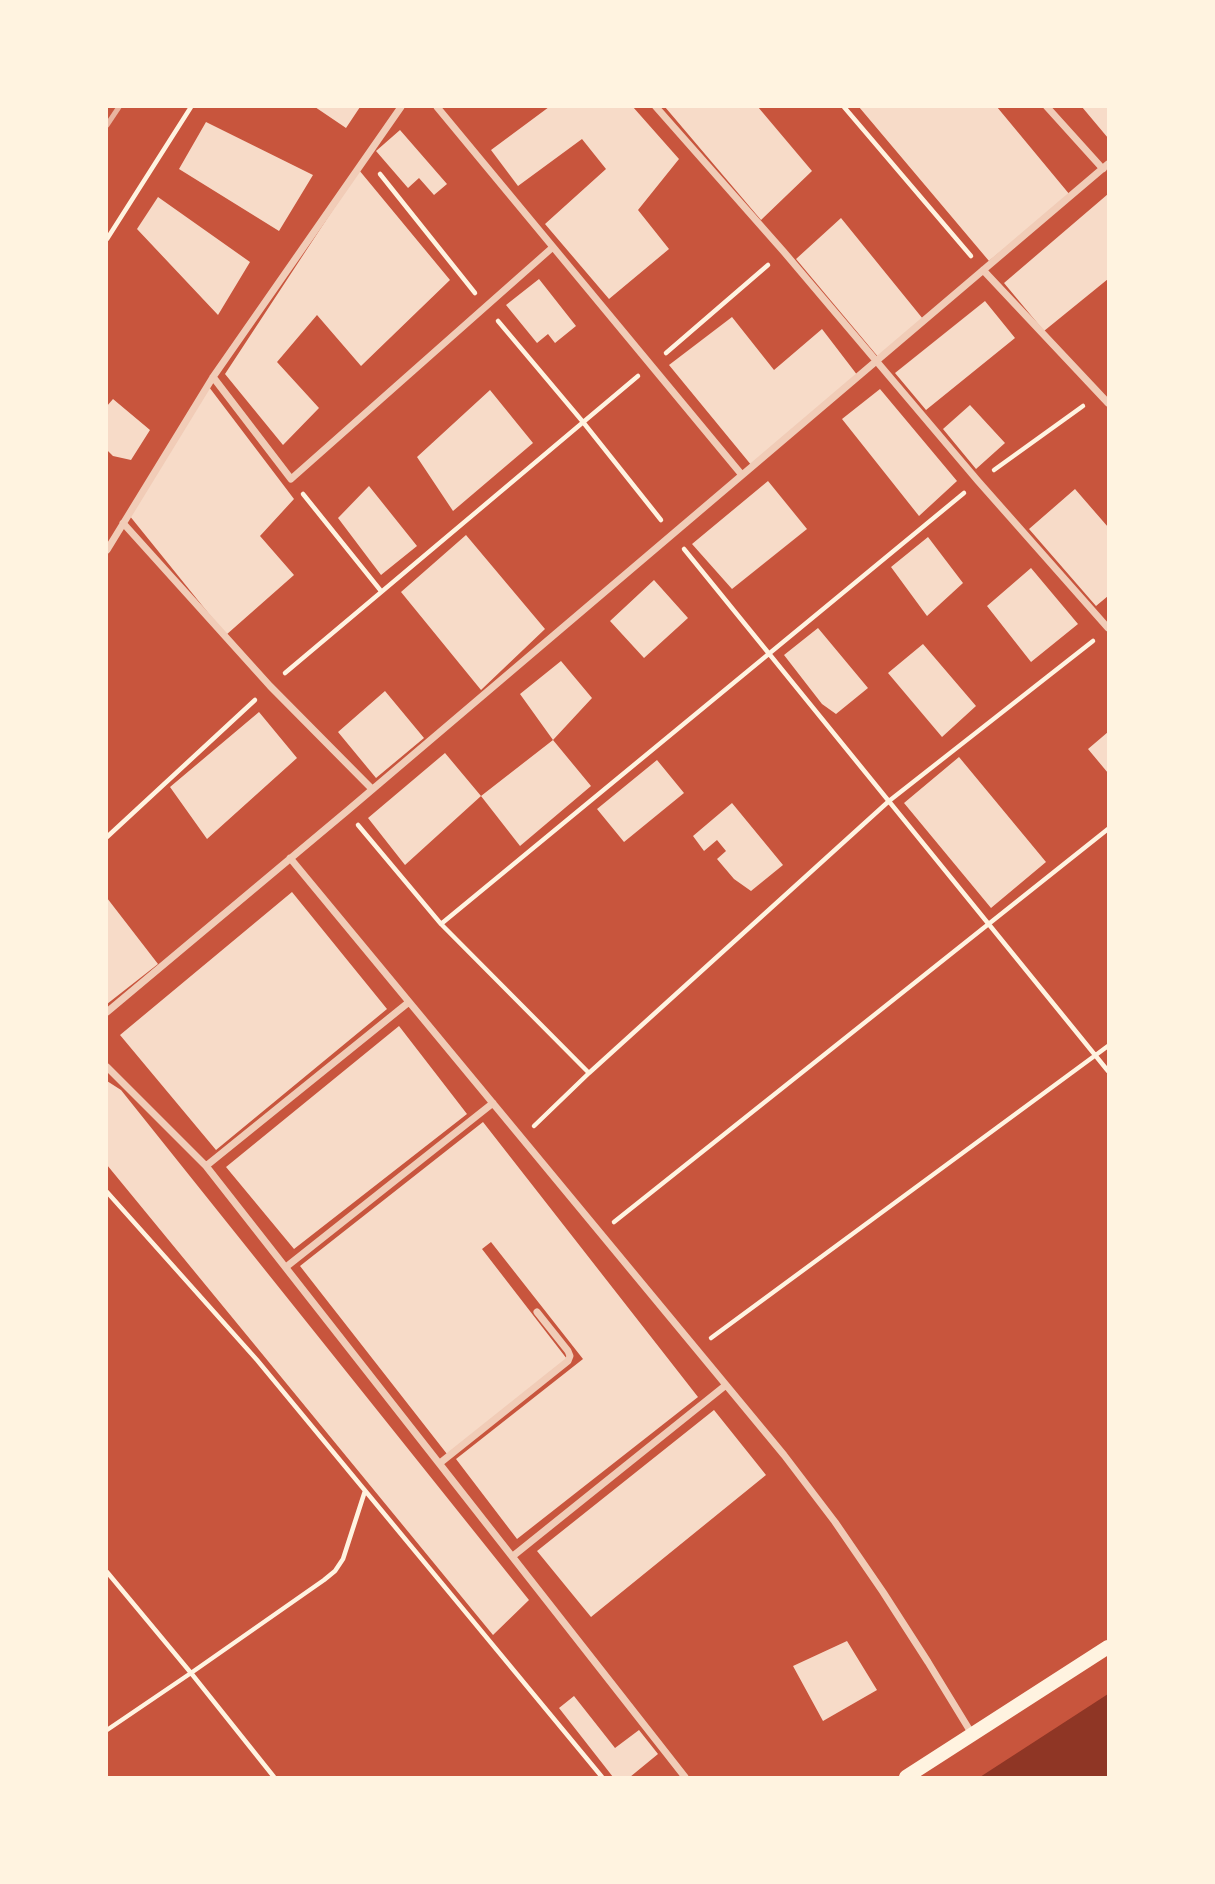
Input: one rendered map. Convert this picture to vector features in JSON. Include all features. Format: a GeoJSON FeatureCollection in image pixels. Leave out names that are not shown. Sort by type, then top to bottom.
{"type":"FeatureCollection","features":[{"type":"Feature","properties":{"kind":"main road"},"geometry":{"type":"LineString","coordinates":[[906,1777],[1108,1647]]}},
{"type":"Feature","properties":{"kind":"street"},"geometry":{"type":"LineString","coordinates":[[107,551],[213,377],[401,107]]}},
{"type":"Feature","properties":{"kind":"street"},"geometry":{"type":"LineString","coordinates":[[438,107],[742,475]]}},
{"type":"Feature","properties":{"kind":"street"},"geometry":{"type":"LineString","coordinates":[[656,107],[1108,628]]}},
{"type":"Feature","properties":{"kind":"street"},"geometry":{"type":"LineString","coordinates":[[107,1012],[1105,166],[1047,107]]}},
{"type":"Feature","properties":{"kind":"street"},"geometry":{"type":"LineString","coordinates":[[213,377],[291,479],[553,247]]}},
{"type":"Feature","properties":{"kind":"street"},"geometry":{"type":"LineString","coordinates":[[984,270],[1108,403]]}},
{"type":"Feature","properties":{"kind":"street"},"geometry":{"type":"LineString","coordinates":[[1100,394],[1108,387]]}},
{"type":"Feature","properties":{"kind":"street"},"geometry":{"type":"LineString","coordinates":[[123,523],[270,686],[372,789]]}},
{"type":"Feature","properties":{"kind":"street"},"geometry":{"type":"LineString","coordinates":[[290,858],[784,1455],[835,1522],[889,1602],[929,1662],[972,1735]]}},
{"type":"Feature","properties":{"kind":"street"},"geometry":{"type":"LineString","coordinates":[[206,1166],[409,1002]]}},
{"type":"Feature","properties":{"kind":"street"},"geometry":{"type":"LineString","coordinates":[[107,1067],[206,1166],[685,1777]]}},
{"type":"Feature","properties":{"kind":"street"},"geometry":{"type":"LineString","coordinates":[[286,1267],[493,1103]]}},
{"type":"Feature","properties":{"kind":"street"},"geometry":{"type":"LineString","coordinates":[[440,1463],[568,1361],[568,1351],[537,1312]]}},
{"type":"Feature","properties":{"kind":"street"},"geometry":{"type":"LineString","coordinates":[[513,1556],[726,1385]]}},
{"type":"Feature","properties":{"kind":"path"},"geometry":{"type":"LineString","coordinates":[[107,239],[191,107]]}},
{"type":"Feature","properties":{"kind":"path"},"geometry":{"type":"LineString","coordinates":[[844,107],[984,270]]}},
{"type":"Feature","properties":{"kind":"path"},"geometry":{"type":"LineString","coordinates":[[366,157],[1108,1071]]}},
{"type":"Feature","properties":{"kind":"path"},"geometry":{"type":"LineString","coordinates":[[107,837],[270,686],[784,252]]}},
{"type":"Feature","properties":{"kind":"path"},"geometry":{"type":"LineString","coordinates":[[441,924],[978,481],[1100,394]]}},
{"type":"Feature","properties":{"kind":"path"},"geometry":{"type":"LineString","coordinates":[[291,479],[381,591]]}},
{"type":"Feature","properties":{"kind":"path"},"geometry":{"type":"LineString","coordinates":[[521,1138],[889,801],[1097,638]]}},
{"type":"Feature","properties":{"kind":"path"},"geometry":{"type":"LineString","coordinates":[[346,811],[441,924],[589,1073]]}},
{"type":"Feature","properties":{"kind":"path"},"geometry":{"type":"LineString","coordinates":[[600,1233],[1108,828]]}},
{"type":"Feature","properties":{"kind":"path"},"geometry":{"type":"LineString","coordinates":[[696,1349],[1108,1046]]}},
{"type":"Feature","properties":{"kind":"path"},"geometry":{"type":"LineString","coordinates":[[107,1192],[257,1360],[602,1777]]}},
{"type":"Feature","properties":{"kind":"path"},"geometry":{"type":"LineString","coordinates":[[107,1730],[335,1571],[343,1559],[365,1490]]}},
{"type":"Feature","properties":{"kind":"path"},"geometry":{"type":"LineString","coordinates":[[107,1572],[274,1777]]}},
{"type":"Feature","properties":{"kind":"shaded area"},"geometry":{"type":"Polygon","coordinates":[[[1108,1694],[1108,1777],[980,1777],[1108,1694]]]}},
{"type":"Feature","properties":{"kind":"building"},"geometry":{"type":"Polygon","coordinates":[[[315,107],[360,107],[346,128],[315,107]]]}},
{"type":"Feature","properties":{"kind":"building"},"geometry":{"type":"Polygon","coordinates":[[[549,107],[633,107],[679,159],[638,210],[669,249],[609,299],[545,224],[606,169],[582,139],[518,186],[491,150],[549,107]]]}},
{"type":"Feature","properties":{"kind":"building"},"geometry":{"type":"Polygon","coordinates":[[[665,107],[758,107],[812,171],[761,220],[665,107]]]}},
{"type":"Feature","properties":{"kind":"building"},"geometry":{"type":"Polygon","coordinates":[[[859,107],[997,107],[1070,195],[989,261],[859,107]]]}},
{"type":"Feature","properties":{"kind":"building"},"geometry":{"type":"Polygon","coordinates":[[[1082,107],[1108,107],[1108,138],[1082,107]]]}},
{"type":"Feature","properties":{"kind":"building"},"geometry":{"type":"Polygon","coordinates":[[[206,122],[313,175],[279,231],[179,169],[206,122]]]}},
{"type":"Feature","properties":{"kind":"building"},"geometry":{"type":"Polygon","coordinates":[[[400,130],[447,184],[434,195],[419,178],[408,188],[376,151],[400,130]]]}},
{"type":"Feature","properties":{"kind":"building"},"geometry":{"type":"Polygon","coordinates":[[[359,170],[450,280],[361,366],[317,315],[277,362],[319,408],[283,445],[225,374],[359,170]]]}},
{"type":"Feature","properties":{"kind":"building"},"geometry":{"type":"Polygon","coordinates":[[[1108,194],[1108,279],[1044,331],[1004,283],[1108,194]]]}},
{"type":"Feature","properties":{"kind":"building"},"geometry":{"type":"Polygon","coordinates":[[[158,197],[250,262],[218,315],[137,229],[158,197]]]}},
{"type":"Feature","properties":{"kind":"building"},"geometry":{"type":"Polygon","coordinates":[[[841,218],[923,319],[879,358],[796,259],[841,218]]]}},
{"type":"Feature","properties":{"kind":"building"},"geometry":{"type":"Polygon","coordinates":[[[539,279],[576,326],[555,343],[548,334],[537,343],[506,305],[539,279]]]}},
{"type":"Feature","properties":{"kind":"building"},"geometry":{"type":"Polygon","coordinates":[[[985,301],[1015,338],[926,410],[895,373],[985,301]]]}},
{"type":"Feature","properties":{"kind":"building"},"geometry":{"type":"Polygon","coordinates":[[[732,317],[774,370],[822,329],[858,376],[752,466],[669,365],[732,317]]]}},
{"type":"Feature","properties":{"kind":"building"},"geometry":{"type":"Polygon","coordinates":[[[209,387],[294,499],[260,536],[294,575],[226,635],[129,515],[209,387]]]}},
{"type":"Feature","properties":{"kind":"building"},"geometry":{"type":"Polygon","coordinates":[[[880,389],[957,481],[919,516],[842,419],[880,389]]]}},
{"type":"Feature","properties":{"kind":"building"},"geometry":{"type":"Polygon","coordinates":[[[490,390],[533,443],[453,511],[417,457],[490,390]]]}},
{"type":"Feature","properties":{"kind":"building"},"geometry":{"type":"Polygon","coordinates":[[[113,399],[150,430],[131,460],[113,456],[107,450],[107,406],[113,399]]]}},
{"type":"Feature","properties":{"kind":"building"},"geometry":{"type":"Polygon","coordinates":[[[970,405],[1005,443],[976,469],[943,429],[970,405]]]}},
{"type":"Feature","properties":{"kind":"building"},"geometry":{"type":"Polygon","coordinates":[[[768,481],[807,529],[732,589],[692,544],[768,481]]]}},
{"type":"Feature","properties":{"kind":"building"},"geometry":{"type":"Polygon","coordinates":[[[369,486],[417,546],[381,575],[338,518],[369,486]]]}},
{"type":"Feature","properties":{"kind":"building"},"geometry":{"type":"Polygon","coordinates":[[[1075,489],[1108,527],[1108,596],[1096,606],[1029,529],[1075,489]]]}},
{"type":"Feature","properties":{"kind":"building"},"geometry":{"type":"Polygon","coordinates":[[[466,535],[545,629],[481,690],[401,592],[466,535]]]}},
{"type":"Feature","properties":{"kind":"building"},"geometry":{"type":"Polygon","coordinates":[[[928,537],[963,583],[927,616],[891,567],[928,537]]]}},
{"type":"Feature","properties":{"kind":"building"},"geometry":{"type":"Polygon","coordinates":[[[1031,568],[1078,624],[1031,662],[987,606],[1031,568]]]}},
{"type":"Feature","properties":{"kind":"building"},"geometry":{"type":"Polygon","coordinates":[[[654,580],[688,618],[644,658],[610,621],[654,580]]]}},
{"type":"Feature","properties":{"kind":"building"},"geometry":{"type":"Polygon","coordinates":[[[818,628],[868,688],[836,714],[822,704],[784,655],[818,628]]]}},
{"type":"Feature","properties":{"kind":"building"},"geometry":{"type":"Polygon","coordinates":[[[923,644],[976,706],[942,737],[888,673],[923,644]]]}},
{"type":"Feature","properties":{"kind":"building"},"geometry":{"type":"Polygon","coordinates":[[[561,661],[592,698],[553,740],[520,694],[561,661]]]}},
{"type":"Feature","properties":{"kind":"building"},"geometry":{"type":"Polygon","coordinates":[[[385,691],[424,738],[376,778],[338,732],[385,691]]]}},
{"type":"Feature","properties":{"kind":"building"},"geometry":{"type":"Polygon","coordinates":[[[259,712],[297,758],[207,839],[170,787],[259,712]]]}},
{"type":"Feature","properties":{"kind":"building"},"geometry":{"type":"Polygon","coordinates":[[[1108,732],[1108,773],[1088,749],[1108,732]]]}},
{"type":"Feature","properties":{"kind":"building"},"geometry":{"type":"Polygon","coordinates":[[[553,740],[591,786],[520,846],[481,796],[553,740]]]}},
{"type":"Feature","properties":{"kind":"building"},"geometry":{"type":"Polygon","coordinates":[[[445,753],[481,796],[405,865],[368,818],[445,753]]]}},
{"type":"Feature","properties":{"kind":"building"},"geometry":{"type":"Polygon","coordinates":[[[959,757],[1046,862],[991,908],[904,803],[959,757]]]}},
{"type":"Feature","properties":{"kind":"building"},"geometry":{"type":"Polygon","coordinates":[[[657,760],[684,793],[624,842],[597,809],[657,760]]]}},
{"type":"Feature","properties":{"kind":"building"},"geometry":{"type":"Polygon","coordinates":[[[732,803],[783,865],[751,891],[734,879],[717,859],[726,851],[717,840],[704,851],[693,836],[732,803]]]}},
{"type":"Feature","properties":{"kind":"building"},"geometry":{"type":"Polygon","coordinates":[[[292,892],[387,1009],[216,1150],[120,1035],[292,892]]]}},
{"type":"Feature","properties":{"kind":"building"},"geometry":{"type":"Polygon","coordinates":[[[107,898],[158,964],[107,1004],[107,898]]]}},
{"type":"Feature","properties":{"kind":"building"},"geometry":{"type":"Polygon","coordinates":[[[399,1026],[467,1114],[294,1249],[226,1167],[399,1026]]]}},
{"type":"Feature","properties":{"kind":"building"},"geometry":{"type":"Polygon","coordinates":[[[107,1081],[121,1090],[529,1600],[493,1635],[107,1165],[107,1081]]]}},
{"type":"Feature","properties":{"kind":"building"},"geometry":{"type":"Polygon","coordinates":[[[483,1122],[698,1397],[517,1539],[456,1459],[583,1359],[491,1242],[482,1249],[567,1359],[447,1454],[300,1266],[483,1122]]]}},
{"type":"Feature","properties":{"kind":"building"},"geometry":{"type":"Polygon","coordinates":[[[714,1410],[766,1475],[591,1617],[537,1551],[714,1410]]]}},
{"type":"Feature","properties":{"kind":"building"},"geometry":{"type":"Polygon","coordinates":[[[847,1641],[877,1690],[823,1721],[793,1666],[847,1641]]]}},
{"type":"Feature","properties":{"kind":"building"},"geometry":{"type":"Polygon","coordinates":[[[574,1696],[615,1748],[639,1730],[658,1754],[630,1777],[613,1777],[559,1708],[574,1696]]]}},
{"type":"Feature","properties":{"kind":"railway"},"geometry":{"type":"LineString","coordinates":[[107,125],[119,107]]}}]}
